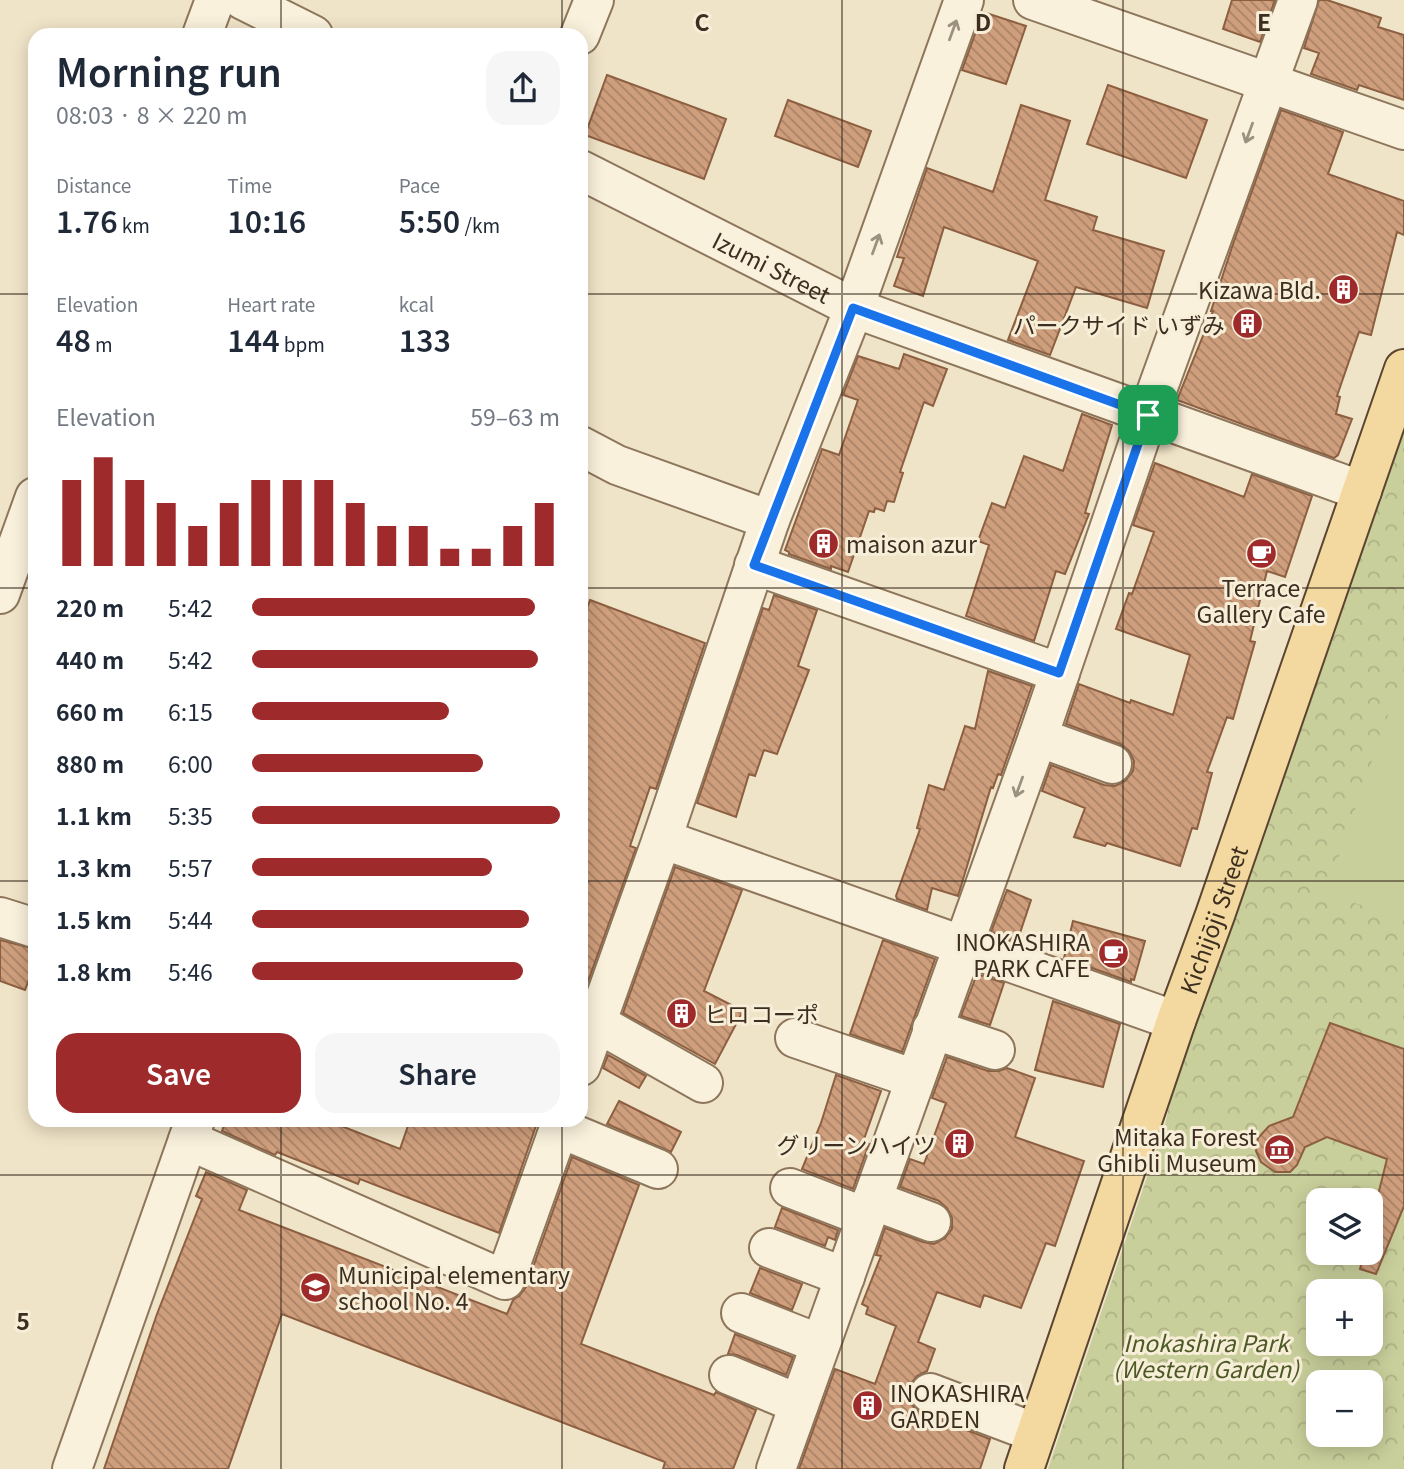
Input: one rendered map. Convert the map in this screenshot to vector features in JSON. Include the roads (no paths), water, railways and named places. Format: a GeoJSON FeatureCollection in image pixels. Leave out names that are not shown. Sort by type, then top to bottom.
{"type":"FeatureCollection","features":[{"type":"Feature","properties":{"kind":"main road","name":"Kichijōji Street"},"geometry":{"type":"LineString","coordinates":[[1034,1458],[1176,1021],[1220,902],[1404,369]]}},
{"type":"Feature","properties":{"kind":"street"},"geometry":{"type":"LineString","coordinates":[[205,28],[215,0]]}},
{"type":"Feature","properties":{"kind":"street"},"geometry":{"type":"LineString","coordinates":[[243,0],[299,28]]}},
{"type":"Feature","properties":{"kind":"street"},"geometry":{"type":"LineString","coordinates":[[583,28],[594,0]]}},
{"type":"Feature","properties":{"kind":"street"},"geometry":{"type":"LineString","coordinates":[[588,1047],[770,520],[853,308],[964,0]]}},
{"type":"Feature","properties":{"kind":"street"},"geometry":{"type":"LineString","coordinates":[[1033,0],[1404,130]]}},
{"type":"Feature","properties":{"kind":"street"},"geometry":{"type":"LineString","coordinates":[[780,1468],[820,1344],[1038,737],[1148,415],[1298,0]]}},
{"type":"Feature","properties":{"kind":"street","name":"Izumi Street"},"geometry":{"type":"LineString","coordinates":[[588,174],[853,308],[1362,491]]}},
{"type":"Feature","properties":{"kind":"street"},"geometry":{"type":"LineString","coordinates":[[588,450],[617,465],[770,520]]}},
{"type":"Feature","properties":{"kind":"street"},"geometry":{"type":"LineString","coordinates":[[0,594],[28,516]]}},
{"type":"Feature","properties":{"kind":"street"},"geometry":{"type":"LineString","coordinates":[[754,565],[1059,673]]}},
{"type":"Feature","properties":{"kind":"street"},"geometry":{"type":"LineString","coordinates":[[1038,737],[1112,764]]}},
{"type":"Feature","properties":{"kind":"street"},"geometry":{"type":"LineString","coordinates":[[662,839],[1176,1021]]}},
{"type":"Feature","properties":{"kind":"street"},"geometry":{"type":"LineString","coordinates":[[0,917],[28,926]]}},
{"type":"Feature","properties":{"kind":"street"},"geometry":{"type":"LineString","coordinates":[[597,1023],[702,1083]]}},
{"type":"Feature","properties":{"kind":"street"},"geometry":{"type":"LineString","coordinates":[[932,1030],[995,1051]]}},
{"type":"Feature","properties":{"kind":"street"},"geometry":{"type":"LineString","coordinates":[[795,1038],[915,1079]]}},
{"type":"Feature","properties":{"kind":"street"},"geometry":{"type":"LineString","coordinates":[[72,1469],[192,1130],[505,1280],[559,1127]]}},
{"type":"Feature","properties":{"kind":"street"},"geometry":{"type":"LineString","coordinates":[[567,1127],[658,1169]]}},
{"type":"Feature","properties":{"kind":"street"},"geometry":{"type":"LineString","coordinates":[[790,1188],[931,1222]]}},
{"type":"Feature","properties":{"kind":"street"},"geometry":{"type":"LineString","coordinates":[[769,1248],[845,1277]]}},
{"type":"Feature","properties":{"kind":"street"},"geometry":{"type":"LineString","coordinates":[[741,1313],[820,1344]]}},
{"type":"Feature","properties":{"kind":"street"},"geometry":{"type":"LineString","coordinates":[[729,1375],[800,1404]]}},
{"type":"Feature","properties":{"kind":"street"},"geometry":{"type":"LineString","coordinates":[[930,1393],[1034,1458]]}},
{"type":"Feature","properties":{"kind":"place","name":"Kizawa Bld."},"geometry":{"type":"Point","coordinates":[1344,289]}},
{"type":"Feature","properties":{"kind":"place","name":"パークサイド いずみ"},"geometry":{"type":"Point","coordinates":[1248,324]}},
{"type":"Feature","properties":{"kind":"place","name":"maison azur"},"geometry":{"type":"Point","coordinates":[823,543]}},
{"type":"Feature","properties":{"kind":"place","name":"Terrace Gallery Cafe"},"geometry":{"type":"Point","coordinates":[1261,553]}},
{"type":"Feature","properties":{"kind":"place","name":"INOKASHIRA PARK CAFE"},"geometry":{"type":"Point","coordinates":[1113,954]}},
{"type":"Feature","properties":{"kind":"place","name":"ヒロコーポ"},"geometry":{"type":"Point","coordinates":[681,1013]}},
{"type":"Feature","properties":{"kind":"place","name":"グリーンハイツ"},"geometry":{"type":"Point","coordinates":[959,1144]}},
{"type":"Feature","properties":{"kind":"place","name":"Mitaka Forest Ghibli Museum"},"geometry":{"type":"Point","coordinates":[1280,1149]}},
{"type":"Feature","properties":{"kind":"place","name":"Municipal elementary school No. 4"},"geometry":{"type":"Point","coordinates":[315,1287]}},
{"type":"Feature","properties":{"kind":"place","name":"INOKASHIRA GARDEN"},"geometry":{"type":"Point","coordinates":[867,1405]}},
{"type":"Feature","properties":{"kind":"park label","name":"Inokashira Park (Western Garden)"},"geometry":{"type":"Point","coordinates":[1206,1355]}}]}
